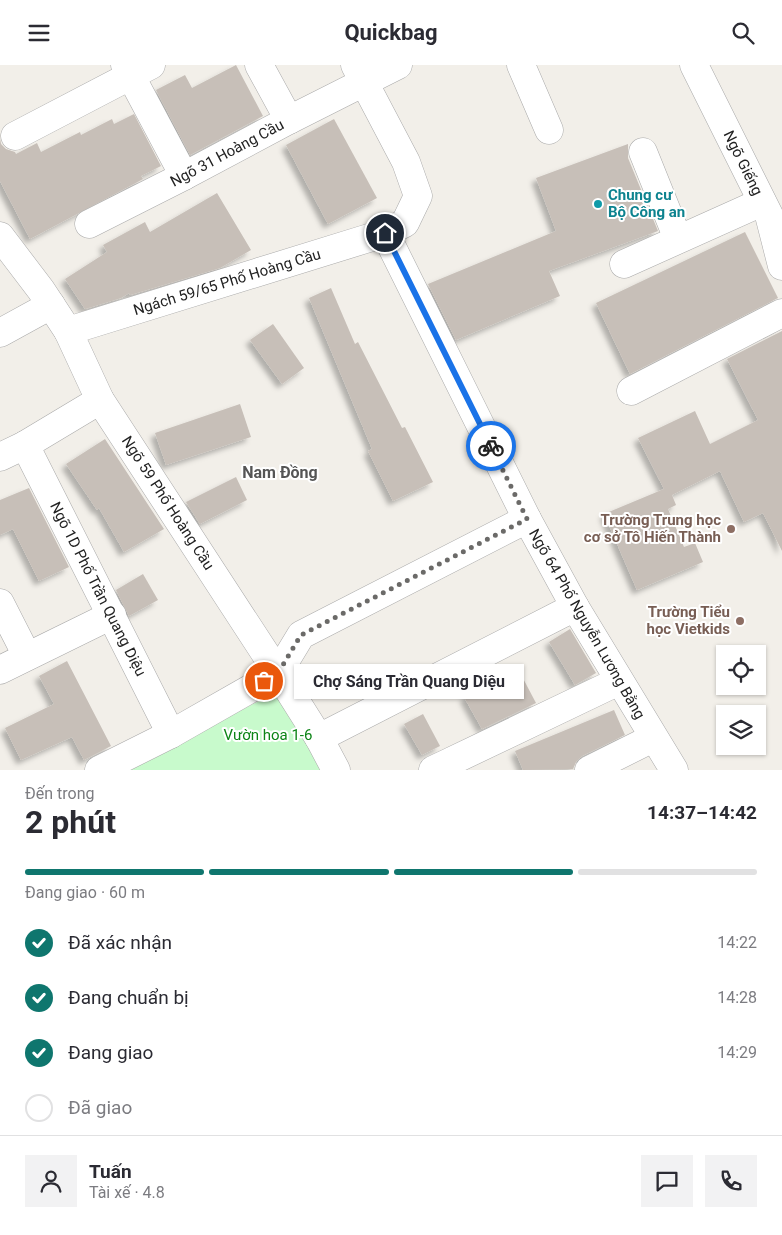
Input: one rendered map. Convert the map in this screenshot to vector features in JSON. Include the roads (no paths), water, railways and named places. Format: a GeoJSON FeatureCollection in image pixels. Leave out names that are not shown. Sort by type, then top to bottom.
{"type":"FeatureCollection","features":[{"type":"Feature","properties":{"kind":"street"},"geometry":{"type":"LineString","coordinates":[[259,65],[289,119]]}},
{"type":"Feature","properties":{"kind":"street"},"geometry":{"type":"LineString","coordinates":[[360,74],[398,65]]}},
{"type":"Feature","properties":{"kind":"street"},"geometry":{"type":"LineString","coordinates":[[522,65],[549,130]]}},
{"type":"Feature","properties":{"kind":"street","name":"Ngõ Giếng"},"geometry":{"type":"LineString","coordinates":[[694,65],[769,215],[782,265]]}},
{"type":"Feature","properties":{"kind":"street"},"geometry":{"type":"LineString","coordinates":[[15,136],[136,69],[184,176]]}},
{"type":"Feature","properties":{"kind":"street","name":"Ngõ 31 Hoàng Cầu"},"geometry":{"type":"LineString","coordinates":[[89,224],[184,176],[289,119],[360,74]]}},
{"type":"Feature","properties":{"kind":"street","name":"Ngách 59/65 Phố Hoàng Cầu"},"geometry":{"type":"LineString","coordinates":[[68,331],[385,233],[405,223],[418,196],[406,162],[360,74]]}},
{"type":"Feature","properties":{"kind":"street"},"geometry":{"type":"LineString","coordinates":[[643,151],[678,239]]}},
{"type":"Feature","properties":{"kind":"street"},"geometry":{"type":"LineString","coordinates":[[624,264],[762,202]]}},
{"type":"Feature","properties":{"kind":"street","name":"Ngõ 64 Phố Nguyễn Lương Bằng"},"geometry":{"type":"LineString","coordinates":[[385,233],[527,519],[575,607],[674,770]]}},
{"type":"Feature","properties":{"kind":"street","name":"Ngõ 59 Phố Hoàng Cầu"},"geometry":{"type":"LineString","coordinates":[[0,236],[36,282],[68,331],[100,400],[278,673],[319,738],[336,770]]}},
{"type":"Feature","properties":{"kind":"street"},"geometry":{"type":"LineString","coordinates":[[0,333],[50,305]]}},
{"type":"Feature","properties":{"kind":"street"},"geometry":{"type":"LineString","coordinates":[[631,391],[782,313]]}},
{"type":"Feature","properties":{"kind":"street"},"geometry":{"type":"LineString","coordinates":[[0,457],[25,445],[100,400]]}},
{"type":"Feature","properties":{"kind":"street","name":"Ngõ 1D Phố Trần Quang Diệu"},"geometry":{"type":"LineString","coordinates":[[25,445],[171,733]]}},
{"type":"Feature","properties":{"kind":"street"},"geometry":{"type":"LineString","coordinates":[[99,770],[171,733],[278,673],[301,635],[527,519]]}},
{"type":"Feature","properties":{"kind":"street"},"geometry":{"type":"LineString","coordinates":[[0,603],[27,656]]}},
{"type":"Feature","properties":{"kind":"street"},"geometry":{"type":"LineString","coordinates":[[319,738],[575,607]]}},
{"type":"Feature","properties":{"kind":"street"},"geometry":{"type":"LineString","coordinates":[[0,669],[112,615]]}},
{"type":"Feature","properties":{"kind":"street"},"geometry":{"type":"LineString","coordinates":[[434,770],[619,681]]}},
{"type":"Feature","properties":{"kind":"street"},"geometry":{"type":"LineString","coordinates":[[589,770],[654,738]]}},
{"type":"Feature","properties":{"kind":"place","name":"Chung cư Bộ Công an"},"geometry":{"type":"Point","coordinates":[598,204]}},
{"type":"Feature","properties":{"kind":"place","name":"Trường Trung học cơ sở Tô Hiến Thành"},"geometry":{"type":"Point","coordinates":[731,529]}},
{"type":"Feature","properties":{"kind":"place","name":"Trường Tiểu học Vietkids"},"geometry":{"type":"Point","coordinates":[740,621]}},
{"type":"Feature","properties":{"kind":"place","name":"Chợ Sáng Trần Quang Diệu"},"geometry":{"type":"Point","coordinates":[264,681]}},
{"type":"Feature","properties":{"kind":"district","name":"Nam Đồng"},"geometry":{"type":"Point","coordinates":[280,472]}},
{"type":"Feature","properties":{"kind":"park label","name":"Vườn hoa 1-6"},"geometry":{"type":"Point","coordinates":[268,735]}}]}
